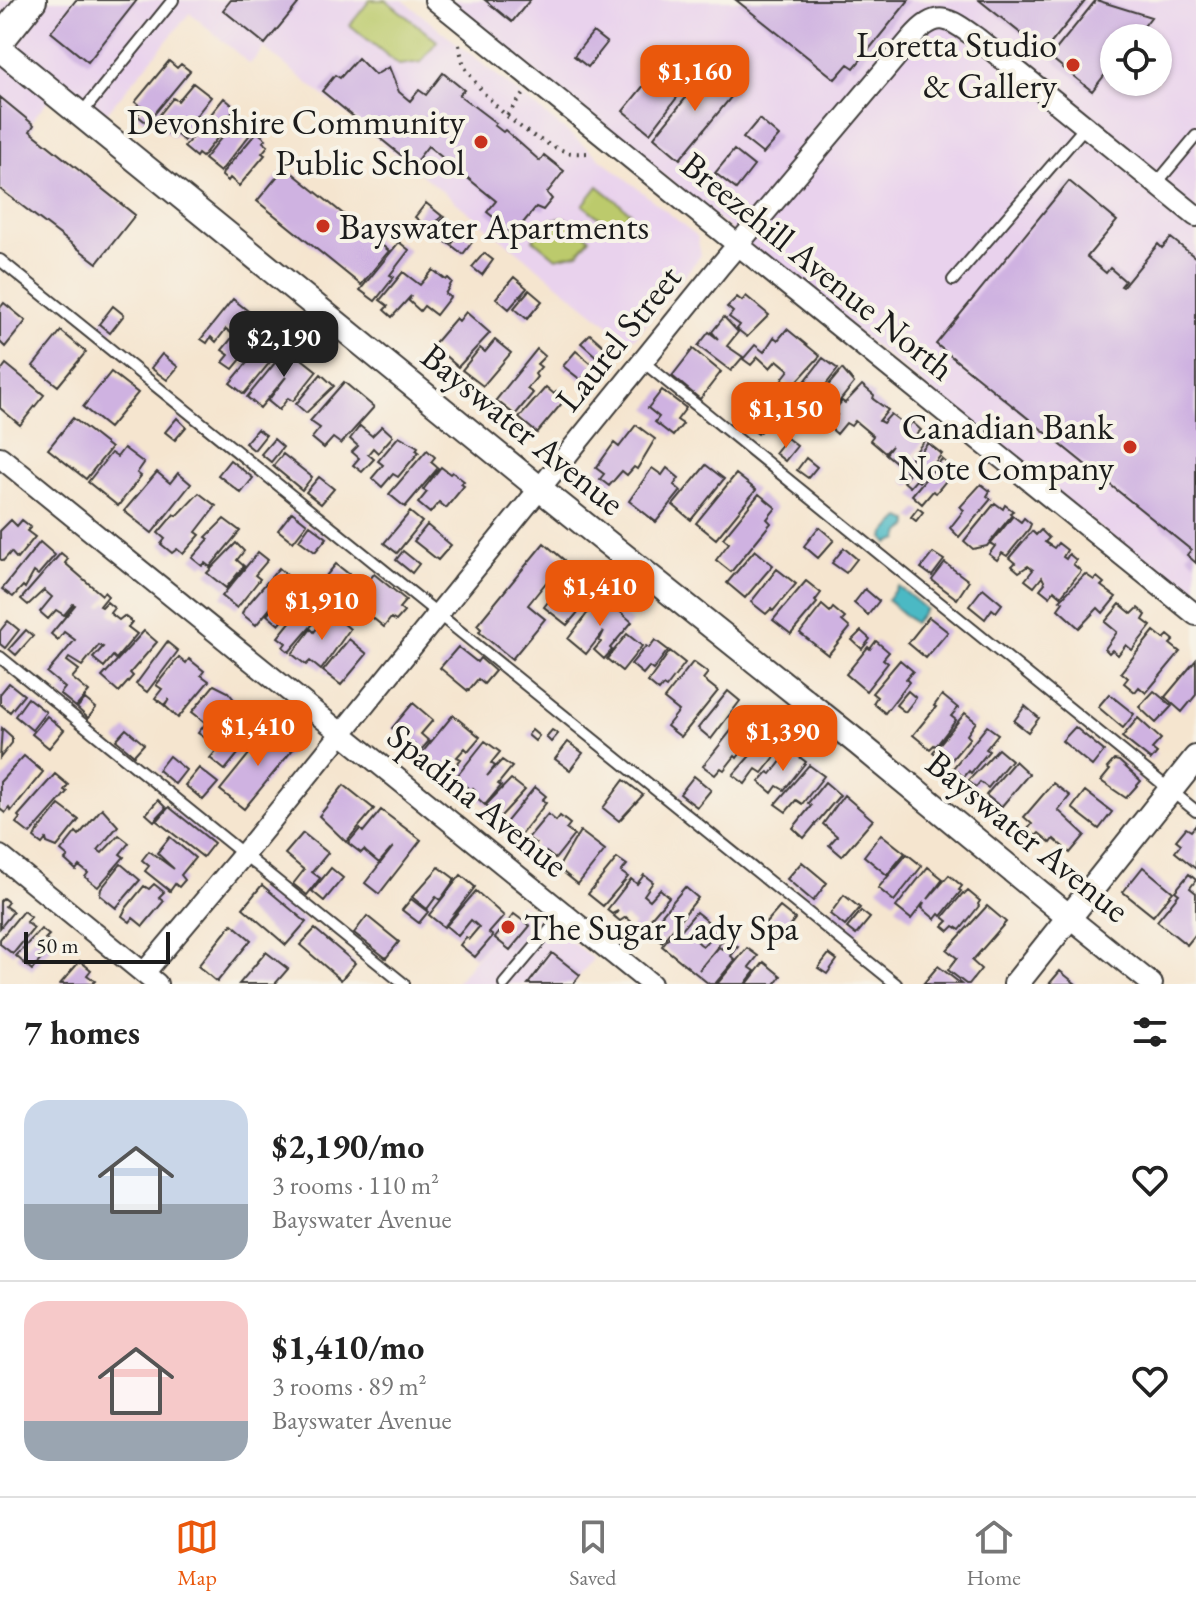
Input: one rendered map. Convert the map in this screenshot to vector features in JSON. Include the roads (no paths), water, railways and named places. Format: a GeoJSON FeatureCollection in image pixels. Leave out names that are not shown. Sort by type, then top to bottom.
{"type":"FeatureCollection","features":[{"type":"Feature","properties":{"kind":"main road"},"geometry":{"type":"LineString","coordinates":[[0,40],[32,0]]}},
{"type":"Feature","properties":{"kind":"street","name":"Breezehill Avenue North"},"geometry":{"type":"LineString","coordinates":[[435,0],[1196,615]]}},
{"type":"Feature","properties":{"kind":"street","name":"Laurel Street"},"geometry":{"type":"LineString","coordinates":[[151,979],[244,854],[539,488],[738,244],[921,27],[930,20],[950,20],[978,39],[1085,127]]}},
{"type":"Feature","properties":{"kind":"street","name":"Bayswater Avenue"},"geometry":{"type":"LineString","coordinates":[[0,49],[1152,984]]}},
{"type":"Feature","properties":{"kind":"street"},"geometry":{"type":"LineString","coordinates":[[1085,127],[1196,216]]}},
{"type":"Feature","properties":{"kind":"street","name":"Spadina Avenue"},"geometry":{"type":"LineString","coordinates":[[0,457],[651,984]]}},
{"type":"Feature","properties":{"kind":"street"},"geometry":{"type":"LineString","coordinates":[[1016,984],[1196,758]]}},
{"type":"Feature","properties":{"kind":"street"},"geometry":{"type":"LineString","coordinates":[[0,856],[151,979]]}},
{"type":"Feature","properties":{"kind":"lane"},"geometry":{"type":"LineString","coordinates":[[79,115],[173,0]]}},
{"type":"Feature","properties":{"kind":"lane"},"geometry":{"type":"LineString","coordinates":[[953,280],[1085,127]]}},
{"type":"Feature","properties":{"kind":"lane"},"geometry":{"type":"LineString","coordinates":[[1156,184],[1196,136]]}},
{"type":"Feature","properties":{"kind":"lane"},"geometry":{"type":"LineString","coordinates":[[0,260],[896,984]]}},
{"type":"Feature","properties":{"kind":"lane"},"geometry":{"type":"LineString","coordinates":[[642,361],[1196,811]]}},
{"type":"Feature","properties":{"kind":"lane"},"geometry":{"type":"LineString","coordinates":[[0,657],[404,984]]}},
{"type":"Feature","properties":{"kind":"lane"},"geometry":{"type":"LineString","coordinates":[[504,984],[564,913]]}},
{"type":"Feature","properties":{"kind":"water"},"geometry":{"type":"Polygon","coordinates":[[[901,518],[909,521],[909,526],[901,532],[899,539],[888,543],[885,533],[901,518]]]}},
{"type":"Feature","properties":{"kind":"water"},"geometry":{"type":"Polygon","coordinates":[[[898,586],[926,609],[914,623],[887,600],[898,586]]]}},
{"type":"Feature","properties":{"kind":"place","name":"Loretta Studio & Gallery"},"geometry":{"type":"Point","coordinates":[1073,65]}},
{"type":"Feature","properties":{"kind":"place","name":"Devonshire Community Public School"},"geometry":{"type":"Point","coordinates":[481,142]}},
{"type":"Feature","properties":{"kind":"place","name":"Bayswater Apartments"},"geometry":{"type":"Point","coordinates":[323,226]}},
{"type":"Feature","properties":{"kind":"place","name":"Canadian Bank Note Company"},"geometry":{"type":"Point","coordinates":[1130,447]}},
{"type":"Feature","properties":{"kind":"place","name":"The Sugar Lady Spa"},"geometry":{"type":"Point","coordinates":[508,927]}}]}
